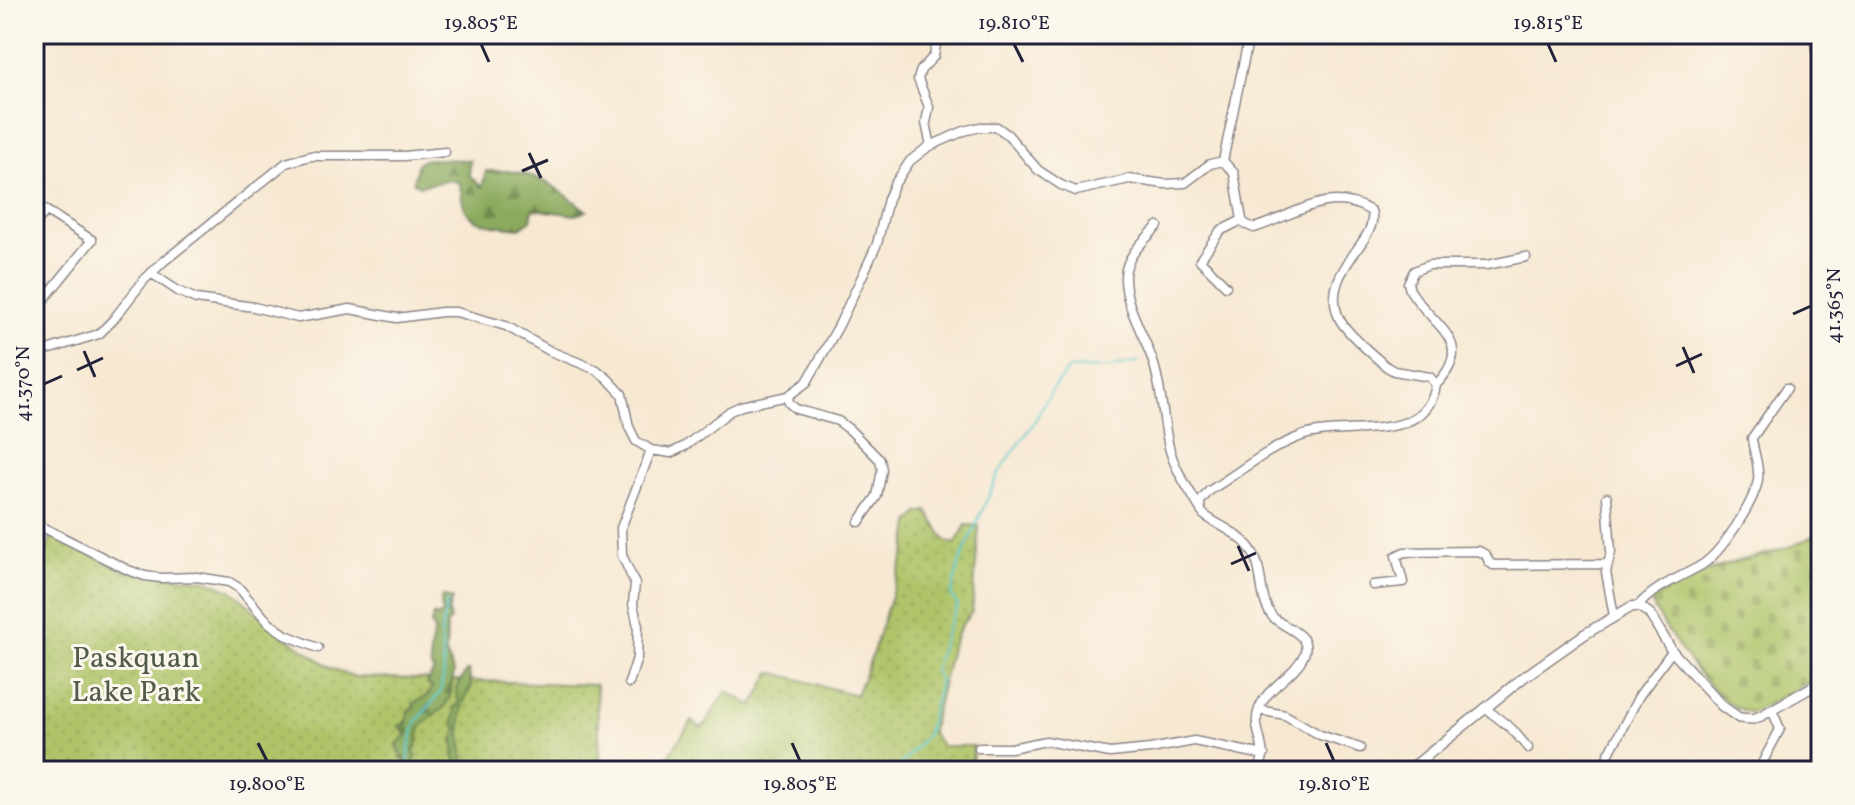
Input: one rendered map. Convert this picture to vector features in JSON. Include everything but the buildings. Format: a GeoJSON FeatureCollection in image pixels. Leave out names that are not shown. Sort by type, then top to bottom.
{"type":"FeatureCollection","features":[{"type":"Feature","properties":{"kind":"street"},"geometry":{"type":"LineString","coordinates":[[931,146],[926,123],[929,107],[918,79],[921,70],[934,56],[938,34]]}},
{"type":"Feature","properties":{"kind":"street"},"geometry":{"type":"LineString","coordinates":[[1813,34],[1821,73]]}},
{"type":"Feature","properties":{"kind":"street"},"geometry":{"type":"LineString","coordinates":[[1223,161],[1249,36]]}},
{"type":"Feature","properties":{"kind":"street"},"geometry":{"type":"LineString","coordinates":[[151,273],[196,299],[254,307],[298,318],[350,309],[397,318],[456,312],[506,326],[550,351],[597,370],[622,394],[632,435],[643,447],[662,453],[678,451],[730,411],[788,396],[807,382],[839,325],[877,244],[894,185],[910,161],[931,146],[964,131],[997,127],[1008,135],[1038,170],[1076,191],[1129,179],[1165,184],[1185,183],[1210,164],[1223,161]]}},
{"type":"Feature","properties":{"kind":"street"},"geometry":{"type":"LineString","coordinates":[[34,354],[99,334],[151,273],[272,172],[297,158],[445,152]]}},
{"type":"Feature","properties":{"kind":"street"},"geometry":{"type":"LineString","coordinates":[[1223,161],[1234,173],[1242,220],[1254,228],[1329,199],[1360,204],[1371,211],[1373,220],[1369,232],[1338,277],[1336,300],[1339,318],[1387,367],[1430,377],[1436,385]]}},
{"type":"Feature","properties":{"kind":"street"},"geometry":{"type":"LineString","coordinates":[[34,203],[92,240],[34,312]]}},
{"type":"Feature","properties":{"kind":"street"},"geometry":{"type":"LineString","coordinates":[[34,225],[46,211]]}},
{"type":"Feature","properties":{"kind":"street"},"geometry":{"type":"LineString","coordinates":[[1226,286],[1200,260],[1220,231],[1242,220]]}},
{"type":"Feature","properties":{"kind":"street"},"geometry":{"type":"LineString","coordinates":[[1158,226],[1126,264],[1125,278],[1155,368],[1173,461],[1204,515],[1241,538],[1252,551],[1270,614],[1300,636],[1305,647],[1302,658],[1267,696],[1259,710],[1264,761],[1257,771]]}},
{"type":"Feature","properties":{"kind":"street"},"geometry":{"type":"LineString","coordinates":[[1199,507],[1209,491],[1297,437],[1325,430],[1382,428],[1405,423],[1425,409],[1432,401],[1436,385],[1452,366],[1455,350],[1447,335],[1410,290],[1408,283],[1414,271],[1429,265],[1487,265],[1526,257]]}},
{"type":"Feature","properties":{"kind":"street"},"geometry":{"type":"LineString","coordinates":[[1408,771],[1549,659],[1614,616],[1638,606],[1653,592],[1711,560],[1755,488],[1758,470],[1752,438],[1787,388]]}},
{"type":"Feature","properties":{"kind":"street"},"geometry":{"type":"LineString","coordinates":[[788,396],[796,409],[838,421],[880,460],[882,470],[877,496],[859,522]]}},
{"type":"Feature","properties":{"kind":"street"},"geometry":{"type":"LineString","coordinates":[[629,683],[637,658],[638,626],[633,604],[635,584],[622,555],[621,528],[651,450]]}},
{"type":"Feature","properties":{"kind":"street"},"geometry":{"type":"LineString","coordinates":[[1607,497],[1611,552],[1607,564],[1607,589],[1614,616]]}},
{"type":"Feature","properties":{"kind":"street"},"geometry":{"type":"LineString","coordinates":[[34,523],[145,576],[197,577],[229,582],[239,588],[260,615],[277,629],[318,648]]}},
{"type":"Feature","properties":{"kind":"street"},"geometry":{"type":"LineString","coordinates":[[1373,585],[1403,582],[1396,560],[1399,553],[1404,552],[1479,551],[1493,565],[1607,564]]}},
{"type":"Feature","properties":{"kind":"street"},"geometry":{"type":"LineString","coordinates":[[1638,606],[1649,613],[1672,651],[1732,714],[1753,719],[1821,682]]}},
{"type":"Feature","properties":{"kind":"street"},"geometry":{"type":"LineString","coordinates":[[1600,771],[1639,696],[1672,651]]}},
{"type":"Feature","properties":{"kind":"street"},"geometry":{"type":"LineString","coordinates":[[1485,708],[1512,729],[1528,748]]}},
{"type":"Feature","properties":{"kind":"street"},"geometry":{"type":"LineString","coordinates":[[1259,710],[1285,715],[1320,735],[1360,748]]}},
{"type":"Feature","properties":{"kind":"street"},"geometry":{"type":"LineString","coordinates":[[1758,771],[1780,729],[1772,710]]}},
{"type":"Feature","properties":{"kind":"street"},"geometry":{"type":"LineString","coordinates":[[979,748],[1011,748],[1046,741],[1110,753],[1194,741],[1264,755]]}},
{"type":"Feature","properties":{"kind":"green space"},"geometry":{"type":"Polygon","coordinates":[[[428,159],[470,160],[469,175],[482,187],[486,171],[529,175],[551,185],[587,211],[575,215],[533,209],[531,220],[520,228],[486,224],[466,211],[459,183],[451,180],[419,186],[413,182],[418,162],[428,159]]]}},
{"type":"Feature","properties":{"kind":"green space"},"geometry":{"type":"Polygon","coordinates":[[[927,511],[946,541],[955,544],[966,525],[979,526],[972,612],[961,625],[951,648],[931,732],[942,746],[974,746],[967,771],[658,771],[692,721],[702,728],[727,691],[753,706],[771,672],[856,695],[906,550],[910,523],[919,513],[927,511]]]}},
{"type":"Feature","properties":{"kind":"green space"},"geometry":{"type":"Polygon","coordinates":[[[1821,530],[1821,676],[1751,713],[1733,706],[1711,687],[1687,658],[1650,600],[1708,571],[1784,549],[1821,530]]]}},
{"type":"Feature","properties":{"kind":"green space","name":"Paskquan Lake Park"},"geometry":{"type":"Polygon","coordinates":[[[52,534],[127,572],[207,580],[231,590],[285,636],[331,668],[355,677],[596,685],[601,771],[34,771],[34,587],[52,534]]]}},
{"type":"Feature","properties":{"kind":"green space"},"geometry":{"type":"Polygon","coordinates":[[[443,596],[452,599],[448,612],[446,654],[454,673],[449,699],[421,726],[413,750],[416,757],[412,767],[415,771],[405,771],[405,757],[401,758],[397,744],[407,735],[399,726],[407,722],[408,711],[415,707],[413,704],[428,695],[432,688],[427,683],[434,670],[431,668],[430,650],[434,631],[431,625],[433,615],[438,617],[442,613],[443,596]]]}},
{"type":"Feature","properties":{"kind":"green space"},"geometry":{"type":"Polygon","coordinates":[[[466,671],[469,671],[471,687],[461,717],[466,769],[461,771],[455,758],[457,728],[454,724],[455,706],[459,702],[456,689],[466,671]]]}},
{"type":"Feature","properties":{"kind":"waterway"},"geometry":{"type":"LineString","coordinates":[[895,771],[927,734],[940,681],[934,670],[958,605],[951,596],[959,564],[998,474],[1033,424],[1053,388],[1069,369],[1109,368],[1139,362]]}},
{"type":"Feature","properties":{"kind":"waterway"},"geometry":{"type":"LineString","coordinates":[[408,771],[409,749],[416,722],[440,693],[444,673],[441,631],[447,602]]}}]}
